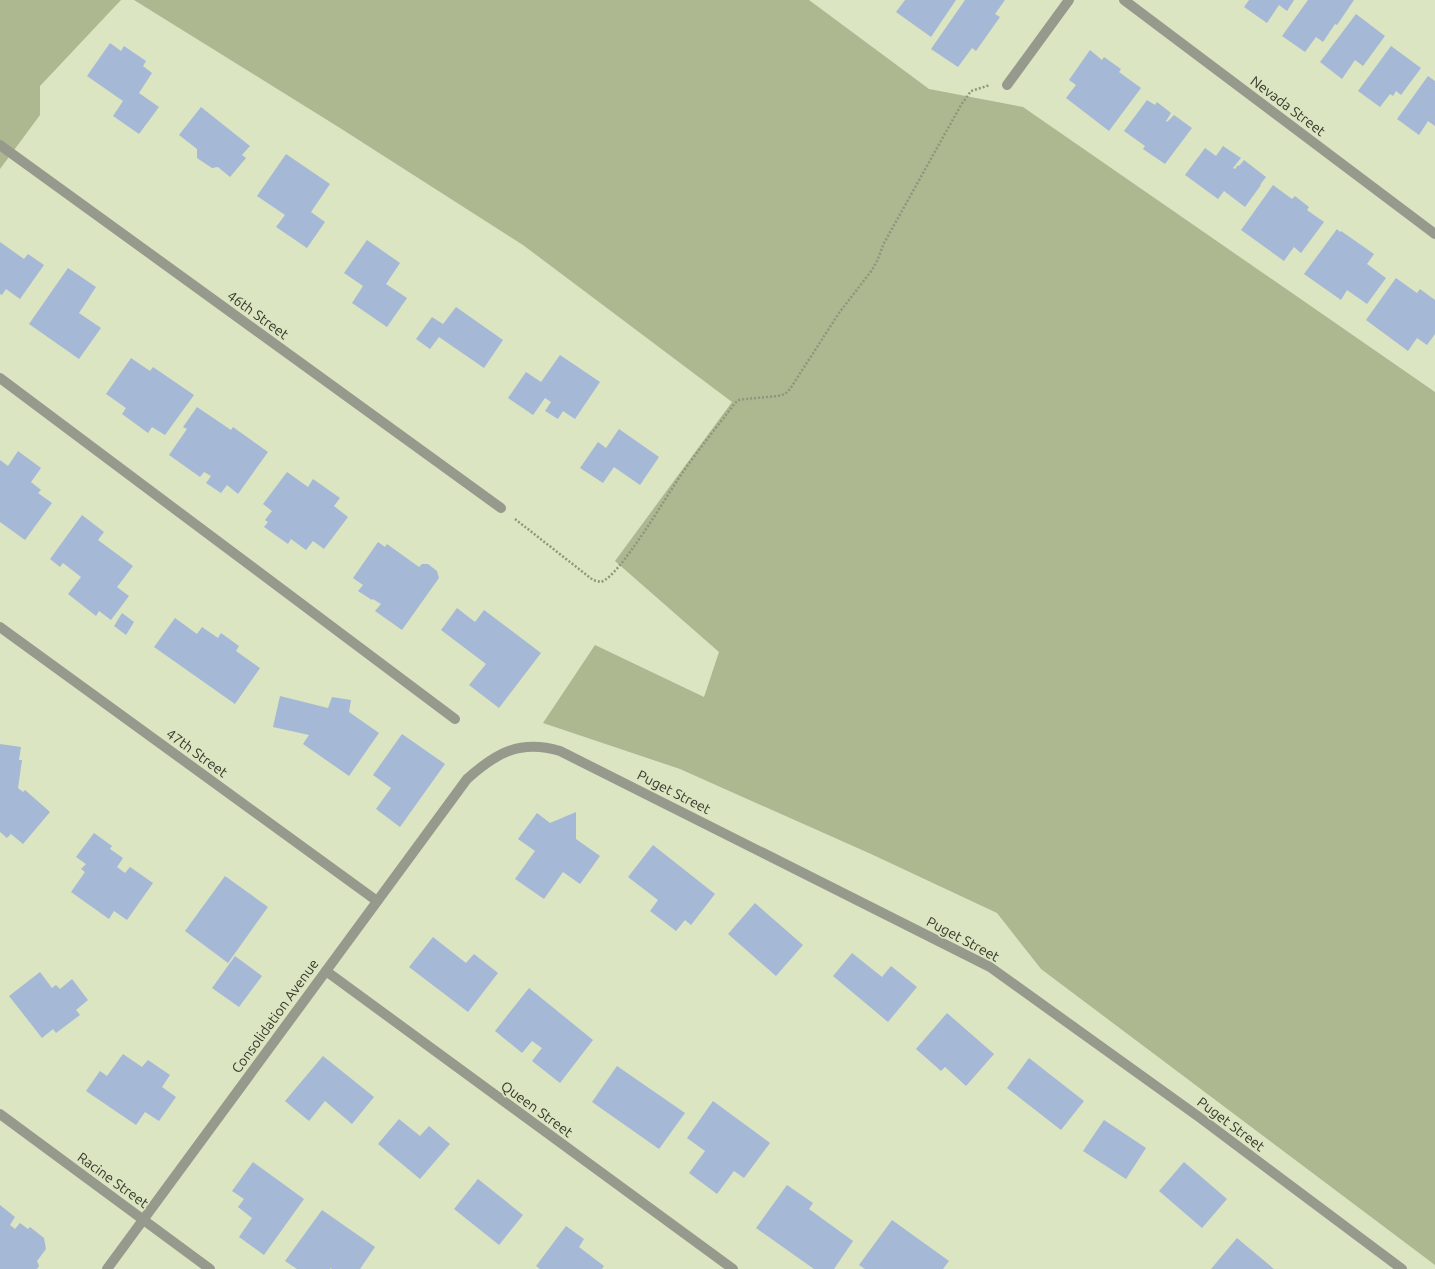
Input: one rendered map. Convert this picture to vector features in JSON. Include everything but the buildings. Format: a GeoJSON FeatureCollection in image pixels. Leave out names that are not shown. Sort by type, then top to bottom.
{"type":"FeatureCollection","features":[{"type":"Feature","properties":{"kind":"street"},"geometry":{"type":"LineString","coordinates":[[1007,85],[1069,0]]}},
{"type":"Feature","properties":{"kind":"street","name":"Nevada Street"},"geometry":{"type":"LineString","coordinates":[[1124,0],[1435,234]]}},
{"type":"Feature","properties":{"kind":"street","name":"46th Street"},"geometry":{"type":"LineString","coordinates":[[0,145],[500,508]]}},
{"type":"Feature","properties":{"kind":"street"},"geometry":{"type":"LineString","coordinates":[[0,378],[455,719]]}},
{"type":"Feature","properties":{"kind":"street","name":"47th Street"},"geometry":{"type":"LineString","coordinates":[[0,627],[377,901]]}},
{"type":"Feature","properties":{"kind":"street","name":"Puget Street"},"geometry":{"type":"LineString","coordinates":[[467,779],[480,767],[493,759],[523,746],[546,746],[560,750],[990,967],[1199,1117],[1402,1269]]}},
{"type":"Feature","properties":{"kind":"street","name":"Consolidation Avenue"},"geometry":{"type":"LineString","coordinates":[[107,1269],[467,779]]}},
{"type":"Feature","properties":{"kind":"street","name":"Queen Street"},"geometry":{"type":"LineString","coordinates":[[326,971],[732,1269]]}},
{"type":"Feature","properties":{"kind":"street","name":"Racine Street"},"geometry":{"type":"LineString","coordinates":[[0,1114],[210,1269]]}},
{"type":"Feature","properties":{"kind":"path"},"geometry":{"type":"LineString","coordinates":[[500,508],[593,580],[601,582],[610,578],[640,538],[680,476],[735,403],[739,400],[745,399],[778,396],[784,394],[795,384],[839,313],[872,270],[884,243],[966,97],[971,91],[989,85],[1007,85]]}},
{"type":"Feature","properties":{"kind":"green space"},"geometry":{"type":"Polygon","coordinates":[[[0,0],[121,0],[40,86],[40,115],[0,169],[0,0]]]}},
{"type":"Feature","properties":{"kind":"green space"},"geometry":{"type":"Polygon","coordinates":[[[134,0],[809,0],[929,89],[1023,107],[1435,392],[1435,1265],[1041,969],[997,913],[871,854],[680,769],[543,723],[595,645],[704,697],[719,652],[615,561],[732,402],[523,245],[340,128],[134,0]]]}}]}
